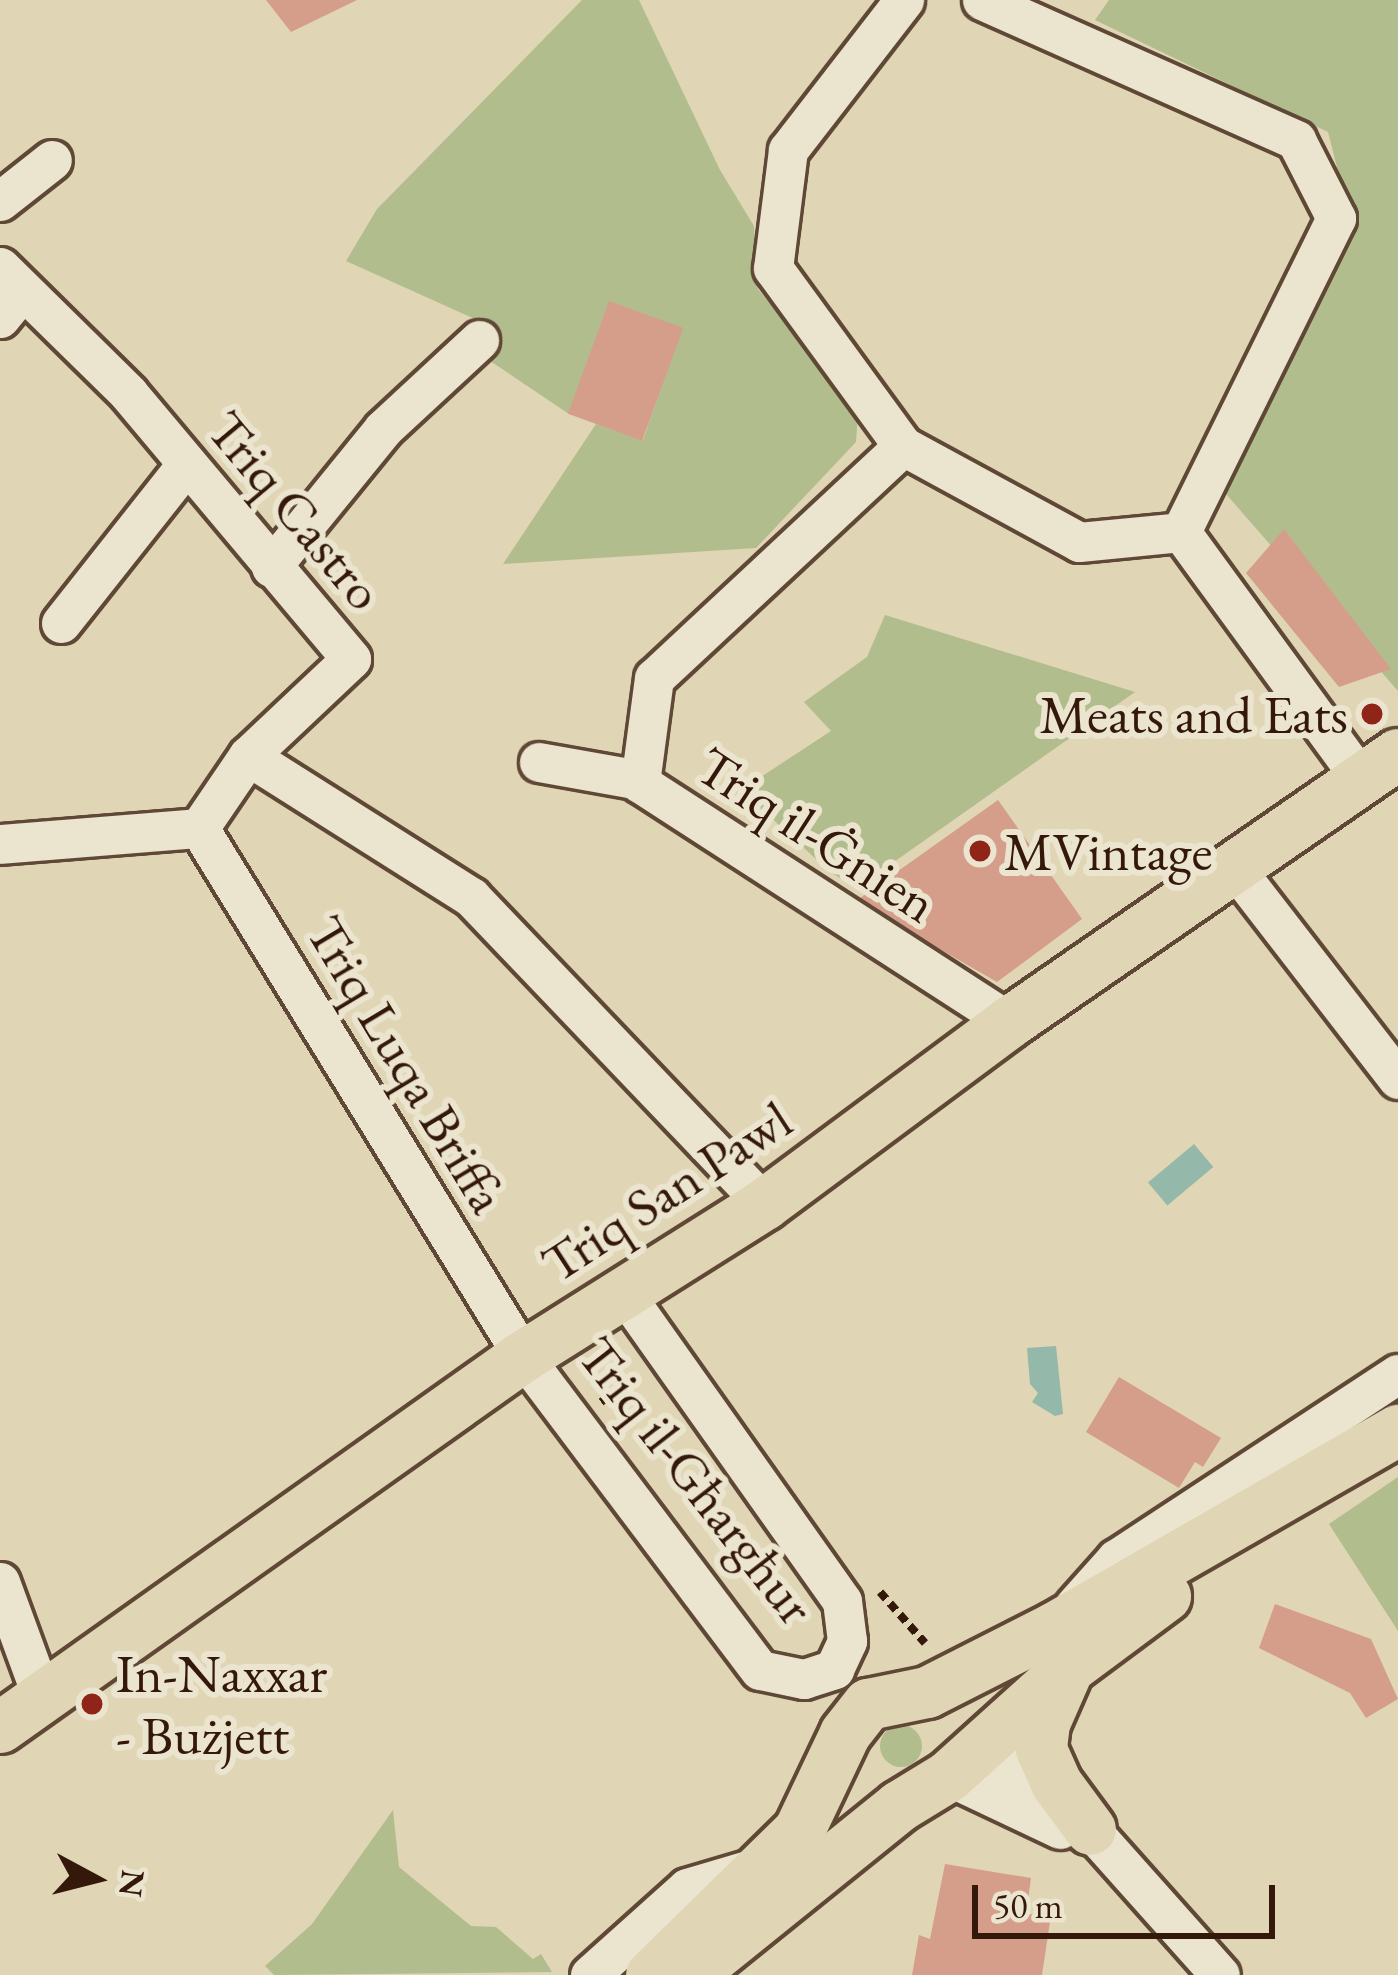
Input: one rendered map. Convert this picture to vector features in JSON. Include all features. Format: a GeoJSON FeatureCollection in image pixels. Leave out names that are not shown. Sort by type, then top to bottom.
{"type":"FeatureCollection","features":[{"type":"Feature","properties":{"kind":"main road","name":"Triq San Pawl"},"geometry":{"type":"LineString","coordinates":[[0,1727],[40,1694],[523,1356],[764,1204],[1009,1022],[1379,766]]}},
{"type":"Feature","properties":{"kind":"main road"},"geometry":{"type":"LineString","coordinates":[[690,1975],[899,1806],[950,1725],[1398,1430]]}},
{"type":"Feature","properties":{"kind":"main road"},"geometry":{"type":"LineString","coordinates":[[651,1975],[799,1830],[854,1717],[868,1704],[950,1725],[1062,1648]]}},
{"type":"Feature","properties":{"kind":"main road"},"geometry":{"type":"LineString","coordinates":[[1062,1648],[1040,1749],[1056,1783],[1098,1842]]}},
{"type":"Feature","properties":{"kind":"main road"},"geometry":{"type":"LineString","coordinates":[[841,1751],[859,1789],[899,1806]]}},
{"type":"Feature","properties":{"kind":"street"},"geometry":{"type":"LineString","coordinates":[[904,0],[788,150],[773,268],[903,446],[1079,542],[1181,532]]}},
{"type":"Feature","properties":{"kind":"street"},"geometry":{"type":"LineString","coordinates":[[982,0],[1296,140],[1336,218],[1181,532]]}},
{"type":"Feature","properties":{"kind":"street"},"geometry":{"type":"LineString","coordinates":[[0,201],[52,160]]}},
{"type":"Feature","properties":{"kind":"street","name":"Triq Castro"},"geometry":{"type":"LineString","coordinates":[[16,295],[128,393],[351,659],[248,756],[199,828]]}},
{"type":"Feature","properties":{"kind":"street"},"geometry":{"type":"LineString","coordinates":[[271,568],[383,429],[479,340]]}},
{"type":"Feature","properties":{"kind":"street","name":"Triq il-Ġnien"},"geometry":{"type":"LineString","coordinates":[[903,446],[654,678],[640,779],[1009,1022]]}},
{"type":"Feature","properties":{"kind":"street"},"geometry":{"type":"LineString","coordinates":[[61,622],[185,466]]}},
{"type":"Feature","properties":{"kind":"street"},"geometry":{"type":"LineString","coordinates":[[1181,532],[1379,766]]}},
{"type":"Feature","properties":{"kind":"street"},"geometry":{"type":"LineString","coordinates":[[248,756],[471,898],[764,1204]]}},
{"type":"Feature","properties":{"kind":"street"},"geometry":{"type":"LineString","coordinates":[[539,762],[640,779]]}},
{"type":"Feature","properties":{"kind":"street"},"geometry":{"type":"LineString","coordinates":[[0,844],[199,828]]}},
{"type":"Feature","properties":{"kind":"street","name":"Triq Luqa Briffa"},"geometry":{"type":"LineString","coordinates":[[199,828],[523,1356]]}},
{"type":"Feature","properties":{"kind":"street"},"geometry":{"type":"LineString","coordinates":[[1234,867],[1398,1078]]}},
{"type":"Feature","properties":{"kind":"street","name":"Triq il-Għargħur"},"geometry":{"type":"LineString","coordinates":[[523,1356],[760,1670],[804,1679],[834,1670],[847,1641],[842,1600],[624,1293]]}},
{"type":"Feature","properties":{"kind":"street"},"geometry":{"type":"LineString","coordinates":[[1062,1648],[1116,1559],[1398,1374]]}},
{"type":"Feature","properties":{"kind":"street"},"geometry":{"type":"LineString","coordinates":[[0,1582],[40,1694]]}},
{"type":"Feature","properties":{"kind":"street"},"geometry":{"type":"LineString","coordinates":[[950,1725],[1098,1842],[1220,1975]]}},
{"type":"Feature","properties":{"kind":"street"},"geometry":{"type":"LineString","coordinates":[[590,1975],[687,1888],[764,1864]]}},
{"type":"Feature","properties":{"kind":"path"},"geometry":{"type":"LineString","coordinates":[[574,1421],[667,1356]]}},
{"type":"Feature","properties":{"kind":"path"},"geometry":{"type":"LineString","coordinates":[[872,1583],[950,1725]]}},
{"type":"Feature","properties":{"kind":"shaded area"},"geometry":{"type":"Polygon","coordinates":[[[582,0],[639,0],[720,170],[754,226],[758,289],[858,413],[856,442],[756,548],[503,564],[596,424],[643,440],[682,328],[569,414],[456,338],[477,320],[346,261],[377,209],[582,0]]]}},
{"type":"Feature","properties":{"kind":"shaded area"},"geometry":{"type":"Polygon","coordinates":[[[1109,0],[1398,0],[1398,691],[1226,494],[1350,218],[1328,132],[1095,20],[1109,0]]]}},
{"type":"Feature","properties":{"kind":"shaded area"},"geometry":{"type":"Polygon","coordinates":[[[885,615],[1135,692],[857,888],[830,872],[741,790],[831,731],[804,702],[867,657],[885,615]]]}},
{"type":"Feature","properties":{"kind":"shaded area"},"geometry":{"type":"Polygon","coordinates":[[[1194,1144],[1213,1167],[1167,1206],[1148,1183],[1194,1144]]]}},
{"type":"Feature","properties":{"kind":"shaded area"},"geometry":{"type":"Polygon","coordinates":[[[1056,1346],[1063,1414],[1055,1416],[1032,1402],[1038,1393],[1030,1384],[1027,1348],[1056,1346]]]}},
{"type":"Feature","properties":{"kind":"shaded area"},"geometry":{"type":"Polygon","coordinates":[[[1398,1477],[1398,1631],[1329,1524],[1398,1477]]]}},
{"type":"Feature","properties":{"kind":"shaded area"},"geometry":{"type":"Polygon","coordinates":[[[901,1725],[916,1731],[922,1746],[916,1761],[901,1767],[886,1761],[880,1746],[886,1731],[901,1725]]]}},
{"type":"Feature","properties":{"kind":"shaded area"},"geometry":{"type":"Polygon","coordinates":[[[393,1810],[399,1867],[471,1926],[496,1927],[533,1959],[541,1954],[552,1972],[274,1975],[265,1966],[312,1924],[393,1810]]]}},
{"type":"Feature","properties":{"kind":"building"},"geometry":{"type":"Polygon","coordinates":[[[266,0],[357,0],[291,32],[266,0]]]}},
{"type":"Feature","properties":{"kind":"building"},"geometry":{"type":"Polygon","coordinates":[[[609,301],[683,328],[642,441],[568,414],[609,301]]]}},
{"type":"Feature","properties":{"kind":"building"},"geometry":{"type":"Polygon","coordinates":[[[1284,529],[1391,669],[1339,687],[1246,573],[1284,529]]]}},
{"type":"Feature","properties":{"kind":"building","name":"MVintage"},"geometry":{"type":"Polygon","coordinates":[[[998,800],[1082,919],[997,982],[856,901],[998,800]]]}},
{"type":"Feature","properties":{"kind":"building"},"geometry":{"type":"Polygon","coordinates":[[[1119,1377],[1221,1438],[1203,1467],[1195,1462],[1179,1488],[1086,1432],[1119,1377]]]}},
{"type":"Feature","properties":{"kind":"building"},"geometry":{"type":"Polygon","coordinates":[[[1275,1604],[1371,1639],[1398,1699],[1366,1718],[1350,1693],[1259,1648],[1275,1604]]]}},
{"type":"Feature","properties":{"kind":"building"},"geometry":{"type":"Polygon","coordinates":[[[945,1864],[1031,1878],[1026,1914],[1051,1915],[1042,1975],[912,1975],[919,1935],[930,1939],[945,1864]]]}},
{"type":"Feature","properties":{"kind":"place","name":"Meats and Eats"},"geometry":{"type":"Point","coordinates":[1372,714]}},
{"type":"Feature","properties":{"kind":"place","name":"MVintage"},"geometry":{"type":"Point","coordinates":[980,851]}},
{"type":"Feature","properties":{"kind":"place","name":"In-Naxxar - Bużjett"},"geometry":{"type":"Point","coordinates":[92,1704]}}]}
